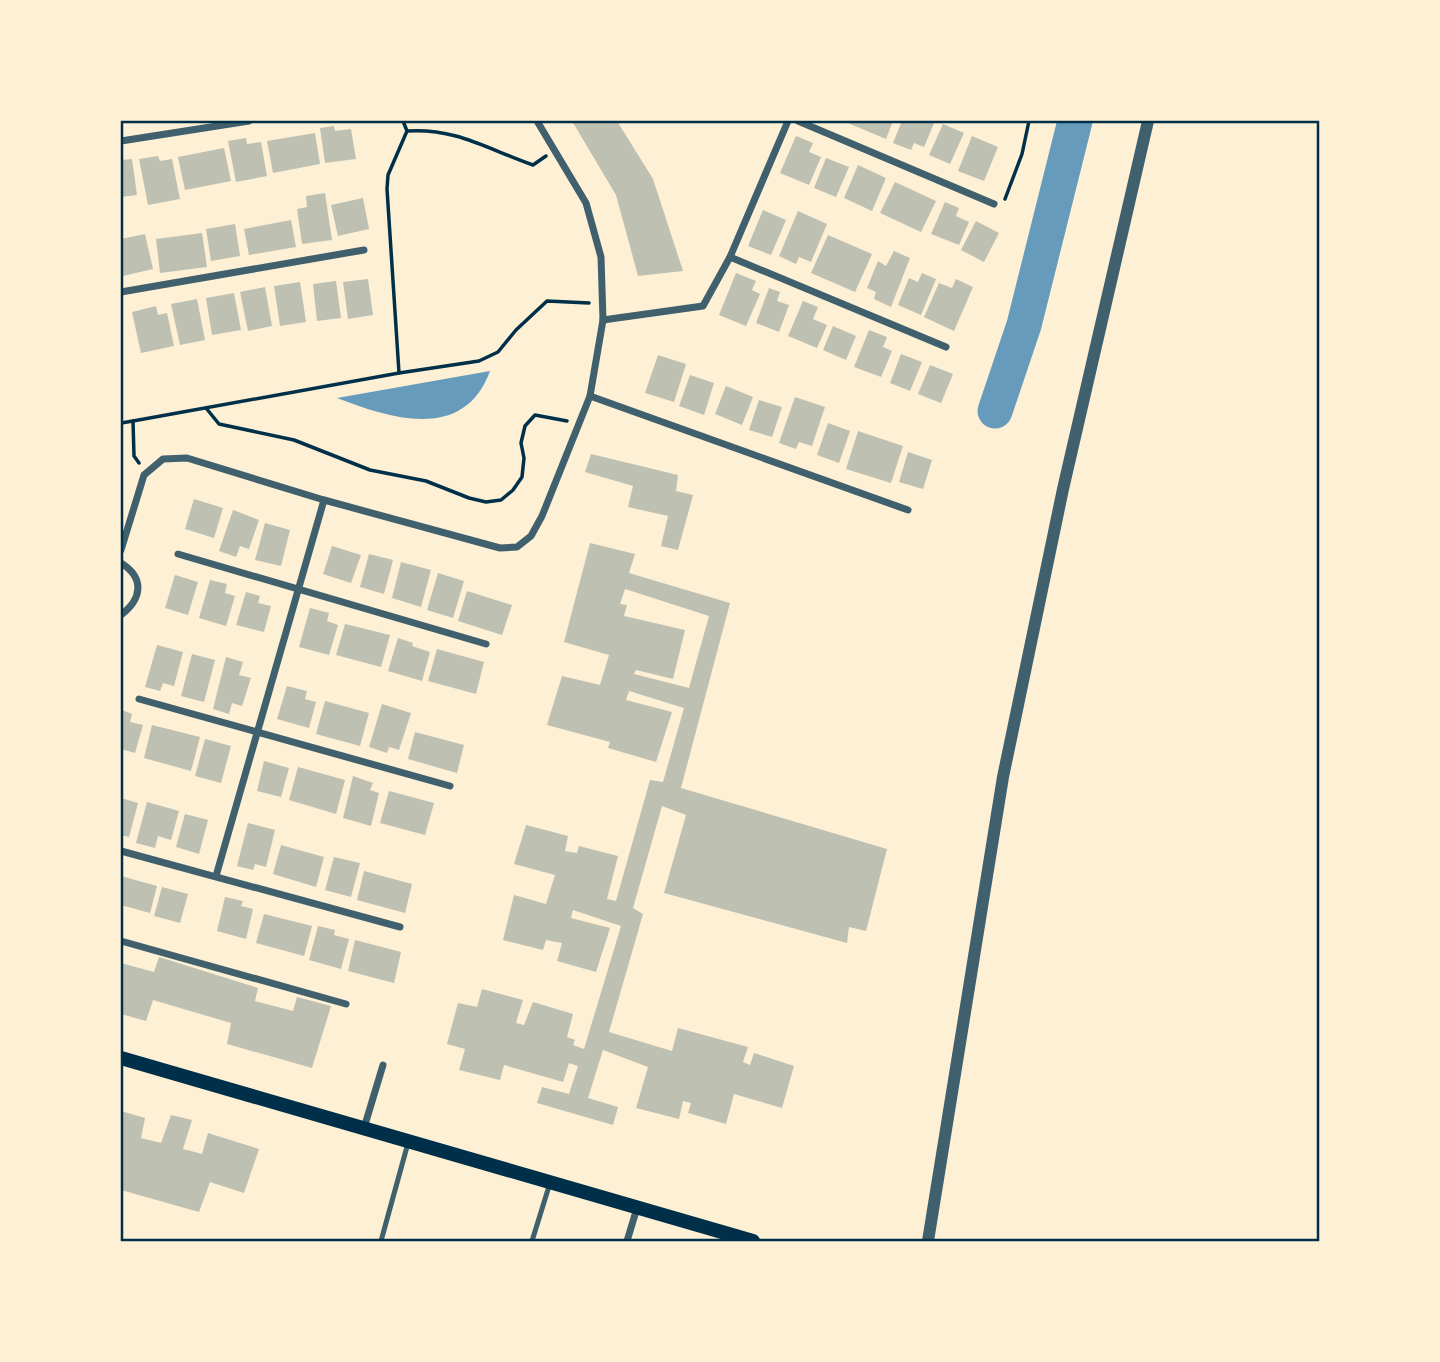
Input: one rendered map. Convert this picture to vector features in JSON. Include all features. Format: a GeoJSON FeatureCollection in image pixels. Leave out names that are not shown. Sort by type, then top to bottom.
{"type":"FeatureCollection","features":[{"type":"Feature","properties":{"kind":"main road"},"geometry":{"type":"LineString","coordinates":[[121,1058],[753,1241]]}},
{"type":"Feature","properties":{"kind":"street"},"geometry":{"type":"LineString","coordinates":[[121,141],[249,121]]}},
{"type":"Feature","properties":{"kind":"street"},"geometry":{"type":"LineString","coordinates":[[121,550],[144,475],[163,459],[187,458],[324,500],[500,548],[517,547],[531,536],[542,516],[590,396],[603,320],[601,257],[586,203],[537,121]]}},
{"type":"Feature","properties":{"kind":"street"},"geometry":{"type":"LineString","coordinates":[[603,320],[703,306],[730,257],[788,121]]}},
{"type":"Feature","properties":{"kind":"street"},"geometry":{"type":"LineString","coordinates":[[798,121],[994,204]]}},
{"type":"Feature","properties":{"kind":"street"},"geometry":{"type":"LineString","coordinates":[[928,1241],[1003,776],[1063,489],[1148,121]]}},
{"type":"Feature","properties":{"kind":"street"},"geometry":{"type":"LineString","coordinates":[[121,292],[364,250]]}},
{"type":"Feature","properties":{"kind":"street"},"geometry":{"type":"LineString","coordinates":[[730,257],[946,347]]}},
{"type":"Feature","properties":{"kind":"street"},"geometry":{"type":"LineString","coordinates":[[590,396],[908,510]]}},
{"type":"Feature","properties":{"kind":"street"},"geometry":{"type":"LineString","coordinates":[[216,876],[324,500]]}},
{"type":"Feature","properties":{"kind":"street"},"geometry":{"type":"LineString","coordinates":[[178,554],[486,644]]}},
{"type":"Feature","properties":{"kind":"street"},"geometry":{"type":"LineString","coordinates":[[121,563],[131,569],[138,586],[133,606],[121,615]]}},
{"type":"Feature","properties":{"kind":"street"},"geometry":{"type":"LineString","coordinates":[[139,699],[450,786]]}},
{"type":"Feature","properties":{"kind":"street"},"geometry":{"type":"LineString","coordinates":[[121,851],[400,927]]}},
{"type":"Feature","properties":{"kind":"street"},"geometry":{"type":"LineString","coordinates":[[121,941],[346,1004]]}},
{"type":"Feature","properties":{"kind":"street"},"geometry":{"type":"LineString","coordinates":[[364,1129],[383,1065]]}},
{"type":"Feature","properties":{"kind":"street"},"geometry":{"type":"LineString","coordinates":[[627,1241],[637,1208]]}},
{"type":"Feature","properties":{"kind":"lane"},"geometry":{"type":"LineString","coordinates":[[381,1241],[408,1141]]}},
{"type":"Feature","properties":{"kind":"lane"},"geometry":{"type":"LineString","coordinates":[[532,1241],[550,1183]]}},
{"type":"Feature","properties":{"kind":"path"},"geometry":{"type":"LineString","coordinates":[[399,373],[387,189],[388,175],[407,131],[402,121]]}},
{"type":"Feature","properties":{"kind":"path"},"geometry":{"type":"LineString","coordinates":[[994,204],[1003,203],[1022,154],[1029,121]]}},
{"type":"Feature","properties":{"kind":"path"},"geometry":{"type":"LineString","coordinates":[[407,131],[431,129],[458,135],[533,165],[554,150]]}},
{"type":"Feature","properties":{"kind":"path"},"geometry":{"type":"LineString","coordinates":[[121,423],[480,361],[498,352],[516,330],[547,301],[603,304]]}},
{"type":"Feature","properties":{"kind":"path"},"geometry":{"type":"LineString","coordinates":[[206,408],[219,424],[294,440],[370,470],[426,481],[486,502],[500,500],[513,490],[522,477],[524,458],[521,443],[525,426],[535,415],[553,416],[579,424]]}},
{"type":"Feature","properties":{"kind":"path"},"geometry":{"type":"LineString","coordinates":[[133,421],[134,456],[139,464],[148,470]]}},
{"type":"Feature","properties":{"kind":"water"},"geometry":{"type":"Polygon","coordinates":[[[490,371],[478,393],[463,408],[444,416],[424,419],[402,417],[380,413],[337,398],[490,371]]]}},
{"type":"Feature","properties":{"kind":"building"},"geometry":{"type":"Polygon","coordinates":[[[572,121],[617,121],[653,179],[683,271],[638,276],[616,195],[572,121]]]}},
{"type":"Feature","properties":{"kind":"building"},"geometry":{"type":"Polygon","coordinates":[[[843,121],[893,121],[886,139],[843,121]]]}},
{"type":"Feature","properties":{"kind":"building"},"geometry":{"type":"Polygon","coordinates":[[[902,121],[935,121],[924,147],[914,143],[911,150],[893,143],[902,121]]]}},
{"type":"Feature","properties":{"kind":"building"},"geometry":{"type":"Polygon","coordinates":[[[943,124],[964,133],[950,164],[929,155],[943,124]]]}},
{"type":"Feature","properties":{"kind":"building"},"geometry":{"type":"Polygon","coordinates":[[[334,126],[335,131],[351,129],[356,159],[325,163],[320,128],[334,126]]]}},
{"type":"Feature","properties":{"kind":"building"},"geometry":{"type":"Polygon","coordinates":[[[315,133],[320,164],[273,173],[267,141],[315,133]]]}},
{"type":"Feature","properties":{"kind":"building"},"geometry":{"type":"Polygon","coordinates":[[[796,136],[813,143],[809,152],[821,157],[809,185],[780,173],[796,136]]]}},
{"type":"Feature","properties":{"kind":"building"},"geometry":{"type":"Polygon","coordinates":[[[972,136],[998,147],[984,181],[958,171],[972,136]]]}},
{"type":"Feature","properties":{"kind":"building"},"geometry":{"type":"Polygon","coordinates":[[[246,138],[247,144],[261,142],[267,176],[236,182],[228,141],[246,138]]]}},
{"type":"Feature","properties":{"kind":"building"},"geometry":{"type":"Polygon","coordinates":[[[224,148],[231,181],[185,190],[178,157],[224,148]]]}},
{"type":"Feature","properties":{"kind":"building"},"geometry":{"type":"Polygon","coordinates":[[[158,156],[160,161],[172,159],[180,199],[148,205],[139,159],[158,156]]]}},
{"type":"Feature","properties":{"kind":"building"},"geometry":{"type":"Polygon","coordinates":[[[826,158],[849,167],[836,197],[814,188],[826,158]]]}},
{"type":"Feature","properties":{"kind":"building"},"geometry":{"type":"Polygon","coordinates":[[[132,159],[137,195],[121,197],[121,160],[132,159]]]}},
{"type":"Feature","properties":{"kind":"building"},"geometry":{"type":"Polygon","coordinates":[[[858,165],[886,178],[872,211],[844,198],[858,165]]]}},
{"type":"Feature","properties":{"kind":"building"},"geometry":{"type":"Polygon","coordinates":[[[895,182],[936,201],[921,232],[880,213],[895,182]]]}},
{"type":"Feature","properties":{"kind":"building"},"geometry":{"type":"Polygon","coordinates":[[[325,193],[332,240],[302,244],[297,209],[307,207],[306,196],[325,193]]]}},
{"type":"Feature","properties":{"kind":"building"},"geometry":{"type":"Polygon","coordinates":[[[363,198],[369,229],[338,236],[331,205],[363,198]]]}},
{"type":"Feature","properties":{"kind":"building"},"geometry":{"type":"Polygon","coordinates":[[[945,202],[959,208],[956,216],[969,222],[959,245],[931,234],[945,202]]]}},
{"type":"Feature","properties":{"kind":"building"},"geometry":{"type":"Polygon","coordinates":[[[763,210],[786,220],[771,255],[748,246],[763,210]]]}},
{"type":"Feature","properties":{"kind":"building"},"geometry":{"type":"Polygon","coordinates":[[[798,211],[827,224],[811,262],[799,257],[796,264],[779,256],[798,211]]]}},
{"type":"Feature","properties":{"kind":"building"},"geometry":{"type":"Polygon","coordinates":[[[291,220],[296,247],[249,255],[244,229],[291,220]]]}},
{"type":"Feature","properties":{"kind":"building"},"geometry":{"type":"Polygon","coordinates":[[[976,221],[999,233],[984,262],[961,250],[976,221]]]}},
{"type":"Feature","properties":{"kind":"building"},"geometry":{"type":"Polygon","coordinates":[[[235,224],[240,256],[211,261],[206,229],[235,224]]]}},
{"type":"Feature","properties":{"kind":"building"},"geometry":{"type":"Polygon","coordinates":[[[202,233],[207,267],[160,273],[156,239],[202,233]]]}},
{"type":"Feature","properties":{"kind":"building"},"geometry":{"type":"Polygon","coordinates":[[[145,234],[153,269],[123,276],[121,239],[145,234]]]}},
{"type":"Feature","properties":{"kind":"building"},"geometry":{"type":"Polygon","coordinates":[[[828,235],[872,254],[855,292],[811,273],[828,235]]]}},
{"type":"Feature","properties":{"kind":"building"},"geometry":{"type":"Polygon","coordinates":[[[894,251],[910,258],[891,307],[874,299],[876,292],[867,288],[878,261],[886,266],[894,251]]]}},
{"type":"Feature","properties":{"kind":"building"},"geometry":{"type":"Polygon","coordinates":[[[736,273],[756,281],[752,290],[760,294],[746,326],[719,315],[736,273]]]}},
{"type":"Feature","properties":{"kind":"building"},"geometry":{"type":"Polygon","coordinates":[[[922,273],[936,279],[921,315],[898,305],[909,278],[918,282],[922,273]]]}},
{"type":"Feature","properties":{"kind":"building"},"geometry":{"type":"Polygon","coordinates":[[[368,279],[373,315],[348,319],[343,282],[368,279]]]}},
{"type":"Feature","properties":{"kind":"building"},"geometry":{"type":"Polygon","coordinates":[[[956,279],[973,287],[954,331],[924,317],[939,283],[952,288],[956,279]]]}},
{"type":"Feature","properties":{"kind":"building"},"geometry":{"type":"Polygon","coordinates":[[[336,281],[341,318],[317,321],[313,284],[336,281]]]}},
{"type":"Feature","properties":{"kind":"building"},"geometry":{"type":"Polygon","coordinates":[[[300,282],[306,322],[280,326],[274,286],[300,282]]]}},
{"type":"Feature","properties":{"kind":"building"},"geometry":{"type":"Polygon","coordinates":[[[265,287],[272,326],[248,331],[240,292],[265,287]]]}},
{"type":"Feature","properties":{"kind":"building"},"geometry":{"type":"Polygon","coordinates":[[[769,288],[780,292],[777,301],[789,305],[779,332],[756,323],[769,288]]]}},
{"type":"Feature","properties":{"kind":"building"},"geometry":{"type":"Polygon","coordinates":[[[234,293],[241,330],[212,335],[206,298],[234,293]]]}},
{"type":"Feature","properties":{"kind":"building"},"geometry":{"type":"Polygon","coordinates":[[[197,299],[205,340],[180,345],[171,304],[197,299]]]}},
{"type":"Feature","properties":{"kind":"building"},"geometry":{"type":"Polygon","coordinates":[[[803,301],[818,307],[813,319],[827,325],[817,348],[788,336],[803,301]]]}},
{"type":"Feature","properties":{"kind":"building"},"geometry":{"type":"Polygon","coordinates":[[[156,306],[158,315],[167,313],[174,346],[141,353],[132,312],[156,306]]]}},
{"type":"Feature","properties":{"kind":"building"},"geometry":{"type":"Polygon","coordinates":[[[833,326],[856,336],[846,360],[823,350],[833,326]]]}},
{"type":"Feature","properties":{"kind":"building"},"geometry":{"type":"Polygon","coordinates":[[[869,330],[887,337],[883,347],[892,351],[881,377],[854,367],[869,330]]]}},
{"type":"Feature","properties":{"kind":"building"},"geometry":{"type":"Polygon","coordinates":[[[901,354],[922,362],[910,391],[890,383],[901,354]]]}},
{"type":"Feature","properties":{"kind":"building"},"geometry":{"type":"Polygon","coordinates":[[[658,355],[686,364],[674,402],[645,393],[658,355]]]}},
{"type":"Feature","properties":{"kind":"building"},"geometry":{"type":"Polygon","coordinates":[[[930,365],[953,374],[941,403],[918,394],[930,365]]]}},
{"type":"Feature","properties":{"kind":"building"},"geometry":{"type":"Polygon","coordinates":[[[690,375],[714,383],[704,415],[679,406],[690,375]]]}},
{"type":"Feature","properties":{"kind":"building"},"geometry":{"type":"Polygon","coordinates":[[[726,386],[753,397],[742,425],[715,414],[726,386]]]}},
{"type":"Feature","properties":{"kind":"building"},"geometry":{"type":"Polygon","coordinates":[[[795,397],[825,407],[812,446],[799,442],[796,449],[779,443],[795,397]]]}},
{"type":"Feature","properties":{"kind":"building"},"geometry":{"type":"Polygon","coordinates":[[[759,400],[782,407],[772,437],[749,430],[759,400]]]}},
{"type":"Feature","properties":{"kind":"building"},"geometry":{"type":"Polygon","coordinates":[[[828,423],[850,431],[839,463],[817,455],[828,423]]]}},
{"type":"Feature","properties":{"kind":"building"},"geometry":{"type":"Polygon","coordinates":[[[858,431],[903,446],[891,483],[846,469],[858,431]]]}},
{"type":"Feature","properties":{"kind":"building"},"geometry":{"type":"Polygon","coordinates":[[[908,452],[932,460],[923,489],[899,482],[908,452]]]}},
{"type":"Feature","properties":{"kind":"building"},"geometry":{"type":"Polygon","coordinates":[[[591,454],[678,475],[676,491],[693,495],[678,550],[661,546],[668,516],[628,507],[633,486],[585,472],[591,454]]]}},
{"type":"Feature","properties":{"kind":"building"},"geometry":{"type":"Polygon","coordinates":[[[194,499],[223,508],[214,538],[185,529],[194,499]]]}},
{"type":"Feature","properties":{"kind":"building"},"geometry":{"type":"Polygon","coordinates":[[[233,510],[259,520],[249,549],[240,546],[236,557],[219,551],[233,510]]]}},
{"type":"Feature","properties":{"kind":"building"},"geometry":{"type":"Polygon","coordinates":[[[265,523],[290,530],[281,566],[255,560],[265,523]]]}},
{"type":"Feature","properties":{"kind":"building"},"geometry":{"type":"Polygon","coordinates":[[[590,543],[635,554],[629,573],[730,603],[681,788],[887,849],[866,931],[849,927],[847,943],[664,893],[686,815],[662,806],[633,908],[643,914],[609,1032],[672,1051],[678,1028],[748,1047],[743,1062],[750,1065],[754,1053],[794,1066],[782,1108],[734,1094],[726,1124],[688,1113],[691,1103],[683,1101],[679,1119],[636,1108],[648,1067],[603,1050],[588,1098],[618,1107],[613,1125],[537,1103],[542,1087],[569,1094],[578,1066],[569,1063],[563,1082],[504,1065],[500,1080],[459,1070],[465,1049],[447,1044],[458,1003],[477,1007],[482,989],[523,1000],[516,1023],[524,1025],[533,1002],[573,1014],[567,1037],[575,1040],[573,1045],[584,1049],[621,926],[573,910],[571,918],[610,928],[596,972],[557,961],[562,943],[546,940],[543,950],[503,940],[514,895],[546,904],[555,875],[514,864],[526,825],[568,836],[565,851],[577,853],[579,846],[618,856],[607,899],[616,901],[650,780],[663,782],[684,708],[629,691],[626,700],[672,712],[656,762],[608,748],[610,742],[547,725],[562,676],[600,685],[609,655],[564,642],[590,543]],[[625,589],[620,604],[627,605],[624,616],[685,630],[673,679],[636,670],[634,674],[689,688],[709,616],[625,589]]]}},
{"type":"Feature","properties":{"kind":"building"},"geometry":{"type":"Polygon","coordinates":[[[332,546],[361,555],[351,583],[323,574],[332,546]]]}},
{"type":"Feature","properties":{"kind":"building"},"geometry":{"type":"Polygon","coordinates":[[[369,554],[393,560],[384,594],[360,587],[369,554]]]}},
{"type":"Feature","properties":{"kind":"building"},"geometry":{"type":"Polygon","coordinates":[[[401,562],[431,570],[421,607],[392,598],[401,562]]]}},
{"type":"Feature","properties":{"kind":"building"},"geometry":{"type":"Polygon","coordinates":[[[438,573],[464,581],[453,618],[427,610],[438,573]]]}},
{"type":"Feature","properties":{"kind":"building"},"geometry":{"type":"Polygon","coordinates":[[[175,575],[198,582],[188,615],[165,608],[175,575]]]}},
{"type":"Feature","properties":{"kind":"building"},"geometry":{"type":"Polygon","coordinates":[[[210,580],[227,584],[225,593],[235,596],[226,626],[199,618],[210,580]]]}},
{"type":"Feature","properties":{"kind":"building"},"geometry":{"type":"Polygon","coordinates":[[[467,591],[512,605],[502,635],[458,621],[467,591]]]}},
{"type":"Feature","properties":{"kind":"building"},"geometry":{"type":"Polygon","coordinates":[[[246,592],[260,596],[258,603],[271,606],[264,632],[236,625],[246,592]]]}},
{"type":"Feature","properties":{"kind":"building"},"geometry":{"type":"Polygon","coordinates":[[[310,608],[329,613],[327,621],[338,625],[329,655],[299,647],[310,608]]]}},
{"type":"Feature","properties":{"kind":"building"},"geometry":{"type":"Polygon","coordinates":[[[345,624],[390,635],[381,667],[336,655],[345,624]]]}},
{"type":"Feature","properties":{"kind":"building"},"geometry":{"type":"Polygon","coordinates":[[[398,638],[430,652],[422,681],[388,671],[398,638]]]}},
{"type":"Feature","properties":{"kind":"building"},"geometry":{"type":"Polygon","coordinates":[[[157,645],[183,652],[174,686],[163,683],[160,691],[145,687],[157,645]]]}},
{"type":"Feature","properties":{"kind":"building"},"geometry":{"type":"Polygon","coordinates":[[[437,649],[484,662],[476,694],[428,681],[437,649]]]}},
{"type":"Feature","properties":{"kind":"building"},"geometry":{"type":"Polygon","coordinates":[[[192,654],[215,660],[204,702],[181,696],[192,654]]]}},
{"type":"Feature","properties":{"kind":"building"},"geometry":{"type":"Polygon","coordinates":[[[226,657],[243,662],[239,675],[251,678],[242,706],[232,703],[229,714],[213,709],[226,657]]]}},
{"type":"Feature","properties":{"kind":"building"},"geometry":{"type":"Polygon","coordinates":[[[287,686],[307,691],[305,699],[316,702],[309,728],[277,719],[287,686]]]}},
{"type":"Feature","properties":{"kind":"building"},"geometry":{"type":"Polygon","coordinates":[[[325,701],[369,713],[360,746],[316,734],[325,701]]]}},
{"type":"Feature","properties":{"kind":"building"},"geometry":{"type":"Polygon","coordinates":[[[382,704],[411,713],[399,750],[389,747],[387,753],[369,747],[382,704]]]}},
{"type":"Feature","properties":{"kind":"building"},"geometry":{"type":"Polygon","coordinates":[[[122,710],[132,714],[130,722],[143,725],[135,753],[121,749],[122,710]]]}},
{"type":"Feature","properties":{"kind":"building"},"geometry":{"type":"Polygon","coordinates":[[[152,725],[200,737],[191,771],[144,758],[152,725]]]}},
{"type":"Feature","properties":{"kind":"building"},"geometry":{"type":"Polygon","coordinates":[[[415,732],[464,745],[457,773],[408,759],[415,732]]]}},
{"type":"Feature","properties":{"kind":"building"},"geometry":{"type":"Polygon","coordinates":[[[205,739],[231,746],[221,783],[195,776],[205,739]]]}},
{"type":"Feature","properties":{"kind":"building"},"geometry":{"type":"Polygon","coordinates":[[[264,761],[289,768],[281,797],[257,791],[264,761]]]}},
{"type":"Feature","properties":{"kind":"building"},"geometry":{"type":"Polygon","coordinates":[[[298,767],[345,780],[336,814],[289,800],[298,767]]]}},
{"type":"Feature","properties":{"kind":"building"},"geometry":{"type":"Polygon","coordinates":[[[353,776],[373,783],[370,790],[379,793],[371,826],[343,818],[353,776]]]}},
{"type":"Feature","properties":{"kind":"building"},"geometry":{"type":"Polygon","coordinates":[[[389,791],[434,803],[425,835],[380,823],[389,791]]]}},
{"type":"Feature","properties":{"kind":"building"},"geometry":{"type":"Polygon","coordinates":[[[121,798],[138,803],[129,837],[121,835],[121,798]]]}},
{"type":"Feature","properties":{"kind":"building"},"geometry":{"type":"Polygon","coordinates":[[[147,802],[179,811],[171,840],[158,836],[155,848],[136,843],[147,802]]]}},
{"type":"Feature","properties":{"kind":"building"},"geometry":{"type":"Polygon","coordinates":[[[185,814],[208,820],[199,854],[176,847],[185,814]]]}},
{"type":"Feature","properties":{"kind":"building"},"geometry":{"type":"Polygon","coordinates":[[[248,823],[275,830],[266,867],[255,864],[253,870],[237,866],[248,823]]]}},
{"type":"Feature","properties":{"kind":"building"},"geometry":{"type":"Polygon","coordinates":[[[281,845],[324,857],[316,887],[273,874],[281,845]]]}},
{"type":"Feature","properties":{"kind":"building"},"geometry":{"type":"Polygon","coordinates":[[[334,857],[360,863],[351,897],[325,890],[334,857]]]}},
{"type":"Feature","properties":{"kind":"building"},"geometry":{"type":"Polygon","coordinates":[[[364,871],[412,884],[405,913],[357,900],[364,871]]]}},
{"type":"Feature","properties":{"kind":"building"},"geometry":{"type":"Polygon","coordinates":[[[121,876],[157,886],[150,913],[121,905],[121,876]]]}},
{"type":"Feature","properties":{"kind":"building"},"geometry":{"type":"Polygon","coordinates":[[[162,887],[188,894],[180,923],[154,916],[162,887]]]}},
{"type":"Feature","properties":{"kind":"building"},"geometry":{"type":"Polygon","coordinates":[[[225,897],[243,901],[241,906],[253,909],[246,939],[217,931],[225,897]]]}},
{"type":"Feature","properties":{"kind":"building"},"geometry":{"type":"Polygon","coordinates":[[[264,914],[312,926],[304,956],[256,943],[264,914]]]}},
{"type":"Feature","properties":{"kind":"building"},"geometry":{"type":"Polygon","coordinates":[[[318,926],[335,930],[334,935],[349,939],[341,969],[309,960],[318,926]]]}},
{"type":"Feature","properties":{"kind":"building"},"geometry":{"type":"Polygon","coordinates":[[[355,940],[401,952],[394,983],[348,971],[355,940]]]}},
{"type":"Feature","properties":{"kind":"building"},"geometry":{"type":"Polygon","coordinates":[[[159,957],[258,988],[255,1001],[293,1011],[297,997],[331,1006],[312,1068],[227,1044],[231,1023],[153,1000],[146,1021],[121,1014],[121,963],[154,972],[159,957]]]}},
{"type":"Feature","properties":{"kind":"building"},"geometry":{"type":"Polygon","coordinates":[[[121,1111],[145,1118],[141,1138],[161,1143],[171,1115],[192,1120],[183,1149],[202,1154],[208,1133],[259,1149],[244,1193],[210,1182],[199,1212],[121,1190],[121,1111]]]}},
{"type":"Feature","properties":{"kind":"waterway"},"geometry":{"type":"LineString","coordinates":[[995,411],[1024,325],[1075,121]]}}]}
